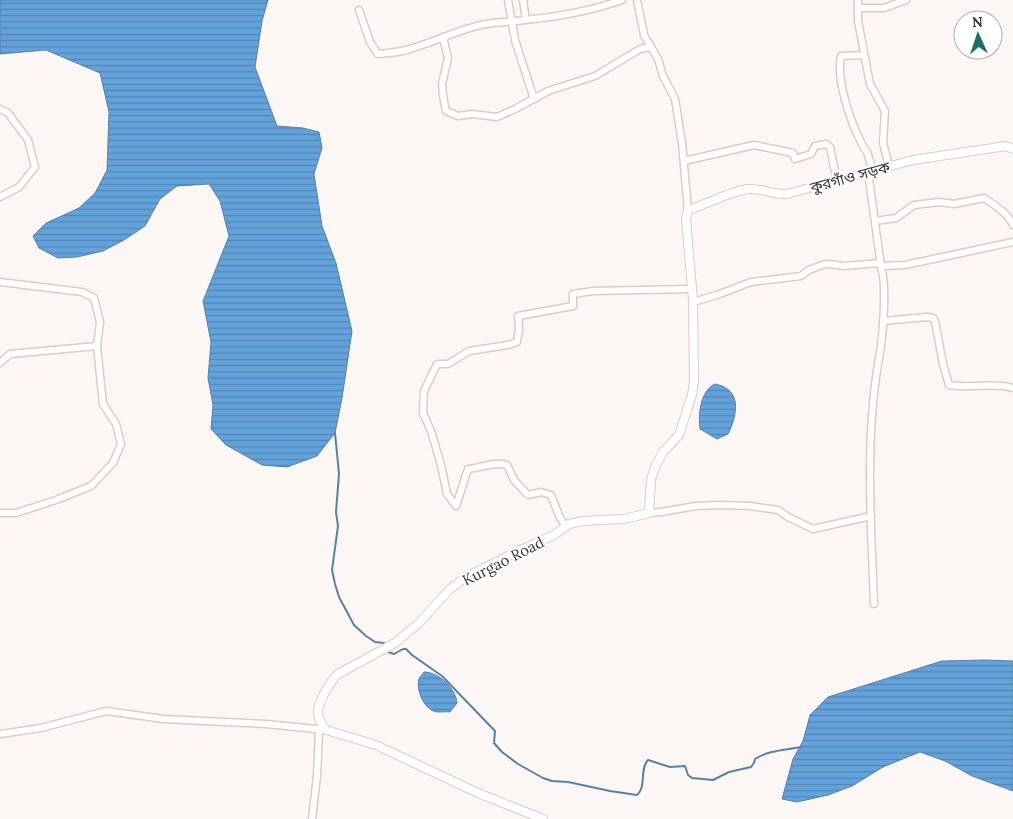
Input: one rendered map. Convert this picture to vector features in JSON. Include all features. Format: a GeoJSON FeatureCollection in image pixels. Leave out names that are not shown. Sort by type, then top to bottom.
{"type":"FeatureCollection","features":[{"type":"Feature","properties":{"kind":"street"},"geometry":{"type":"LineString","coordinates":[[508,0],[515,40],[534,100]]}},
{"type":"Feature","properties":{"kind":"street"},"geometry":{"type":"LineString","coordinates":[[524,0],[526,20]]}},
{"type":"Feature","properties":{"kind":"street"},"geometry":{"type":"LineString","coordinates":[[359,10],[370,42],[378,54],[400,52],[485,24],[526,20],[603,6],[622,0]]}},
{"type":"Feature","properties":{"kind":"street"},"geometry":{"type":"LineString","coordinates":[[637,0],[644,35],[675,100],[684,161],[688,210],[686,227],[693,302],[695,372],[692,395],[679,434],[663,452],[651,479],[649,513],[720,504],[750,506],[778,510],[813,529],[871,516]]}},
{"type":"Feature","properties":{"kind":"street"},"geometry":{"type":"LineString","coordinates":[[858,0],[858,21],[870,84],[885,111],[883,143],[889,166]]}},
{"type":"Feature","properties":{"kind":"street"},"geometry":{"type":"LineString","coordinates":[[858,8],[884,8],[906,0]]}},
{"type":"Feature","properties":{"kind":"street"},"geometry":{"type":"LineString","coordinates":[[443,37],[448,58],[442,84],[446,111],[458,116],[472,114],[496,117],[534,100],[548,91],[595,76],[640,49],[651,47]]}},
{"type":"Feature","properties":{"kind":"street"},"geometry":{"type":"LineString","coordinates":[[864,55],[841,56],[839,66],[840,79],[848,108],[861,142],[867,151],[883,277],[884,321],[876,379],[869,458],[874,604]]}},
{"type":"Feature","properties":{"kind":"street"},"geometry":{"type":"LineString","coordinates":[[0,109],[8,113],[28,140],[35,167],[19,188],[0,197]]}},
{"type":"Feature","properties":{"kind":"street"},"geometry":{"type":"LineString","coordinates":[[684,161],[754,145],[793,154],[795,159],[811,154],[815,146],[826,144],[830,147],[837,182]]}},
{"type":"Feature","properties":{"kind":"street","name":"কুরগাঁও সড়ক"},"geometry":{"type":"LineString","coordinates":[[688,210],[748,189],[758,189],[781,195],[837,182],[913,160],[1006,146],[1013,149]]}},
{"type":"Feature","properties":{"kind":"street"},"geometry":{"type":"LineString","coordinates":[[875,221],[896,218],[914,205],[939,202],[954,204],[984,198],[996,206],[1011,220],[1013,225]]}},
{"type":"Feature","properties":{"kind":"street"},"geometry":{"type":"LineString","coordinates":[[693,302],[751,282],[801,276],[809,270],[822,265],[844,266],[878,263],[881,266],[905,265],[1013,242]]}},
{"type":"Feature","properties":{"kind":"street"},"geometry":{"type":"LineString","coordinates":[[0,282],[82,292],[94,298],[100,322],[97,346],[103,404],[116,424],[121,444],[113,463],[91,486],[24,510],[0,513]]}},
{"type":"Feature","properties":{"kind":"street"},"geometry":{"type":"LineString","coordinates":[[566,526],[560,518],[551,495],[541,492],[528,495],[514,480],[507,465],[500,462],[481,468],[468,469],[456,506],[447,494],[431,431],[423,413],[424,391],[437,364],[448,364],[469,351],[517,342],[518,316],[573,306],[573,294],[598,291],[692,289]]}},
{"type":"Feature","properties":{"kind":"street"},"geometry":{"type":"LineString","coordinates":[[884,321],[933,318],[943,364],[950,384],[959,387],[1001,385],[1013,388]]}},
{"type":"Feature","properties":{"kind":"street"},"geometry":{"type":"LineString","coordinates":[[0,362],[10,354],[97,346]]}},
{"type":"Feature","properties":{"kind":"street","name":"Kurgao Road"},"geometry":{"type":"LineString","coordinates":[[322,730],[317,711],[331,680],[338,674],[395,643],[419,623],[449,590],[466,577],[506,556],[554,535],[566,526],[582,521],[624,519],[649,513]]}},
{"type":"Feature","properties":{"kind":"street"},"geometry":{"type":"LineString","coordinates":[[0,734],[41,728],[87,714],[106,711],[164,719],[266,724],[322,730],[376,746],[437,772],[478,793],[543,819]]}},
{"type":"Feature","properties":{"kind":"street"},"geometry":{"type":"LineString","coordinates":[[312,819],[322,730]]}},
{"type":"Feature","properties":{"kind":"water"},"geometry":{"type":"Polygon","coordinates":[[[0,0],[268,0],[262,21],[255,67],[277,126],[303,128],[319,132],[322,148],[314,174],[322,226],[336,263],[352,331],[335,433],[317,456],[287,467],[262,465],[226,445],[211,429],[213,405],[208,378],[211,342],[203,301],[229,236],[220,201],[209,184],[177,186],[160,199],[145,226],[103,251],[77,257],[58,258],[39,248],[33,236],[46,223],[79,208],[95,193],[107,170],[109,112],[100,73],[46,50],[0,54],[0,0]]]}},
{"type":"Feature","properties":{"kind":"water"},"geometry":{"type":"Polygon","coordinates":[[[715,384],[730,391],[735,403],[734,418],[728,434],[717,439],[700,429],[699,423],[703,398],[710,387],[715,384]]]}},
{"type":"Feature","properties":{"kind":"water"},"geometry":{"type":"Polygon","coordinates":[[[942,661],[1013,661],[1013,791],[972,776],[945,761],[920,752],[883,767],[852,786],[828,795],[797,802],[782,799],[793,759],[803,741],[810,715],[828,697],[942,661]]]}},
{"type":"Feature","properties":{"kind":"water"},"geometry":{"type":"Polygon","coordinates":[[[424,672],[441,678],[454,692],[457,703],[450,712],[435,711],[424,703],[420,695],[418,682],[424,672]]]}},
{"type":"Feature","properties":{"kind":"waterway"},"geometry":{"type":"LineString","coordinates":[[335,433],[339,474],[336,512],[338,526],[332,570],[335,584],[339,597],[354,625],[375,642],[384,643]]}},
{"type":"Feature","properties":{"kind":"waterway"},"geometry":{"type":"LineString","coordinates":[[388,652],[394,654],[406,649],[442,676],[495,731],[494,743],[502,752],[518,764],[552,781],[568,782],[637,795],[642,787],[644,768],[648,760],[670,767],[685,766],[688,775],[692,778],[713,780],[729,772],[751,767],[755,759],[766,754],[801,747]]}}]}
